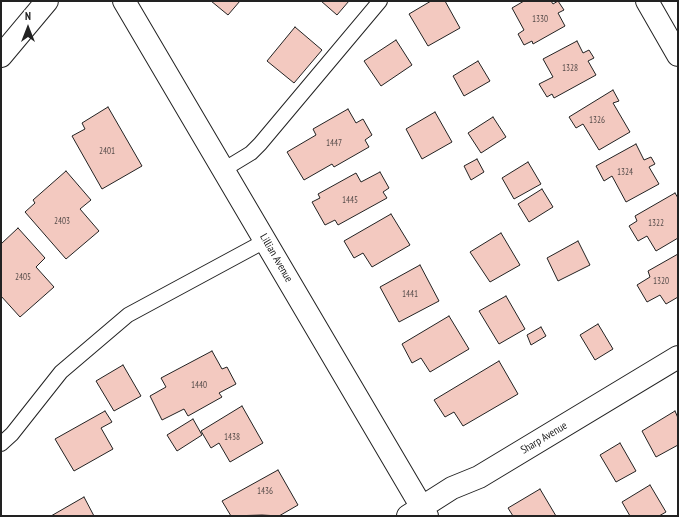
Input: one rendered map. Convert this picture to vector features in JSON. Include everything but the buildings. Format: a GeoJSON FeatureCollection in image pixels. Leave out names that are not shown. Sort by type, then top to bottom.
{"type":"FeatureCollection","features":[{"type":"Feature","properties":{"kind":"street"},"geometry":{"type":"LineString","coordinates":[[1,56],[47,1]]}},
{"type":"Feature","properties":{"kind":"street","name":"Lillian Avenue"},"geometry":{"type":"LineString","coordinates":[[124,1],[265,241],[419,513]]}},
{"type":"Feature","properties":{"kind":"street"},"geometry":{"type":"LineString","coordinates":[[646,1],[678,55]]}},
{"type":"Feature","properties":{"kind":"street","name":"Sharp Avenue"},"geometry":{"type":"LineString","coordinates":[[419,513],[452,488],[479,477],[678,357]]}},
{"type":"Feature","properties":{"kind":"lane"},"geometry":{"type":"LineString","coordinates":[[223,170],[251,153],[260,144],[380,1]]}},
{"type":"Feature","properties":{"kind":"lane"},"geometry":{"type":"LineString","coordinates":[[1,444],[12,434],[60,372],[128,315],[265,241]]}}]}
